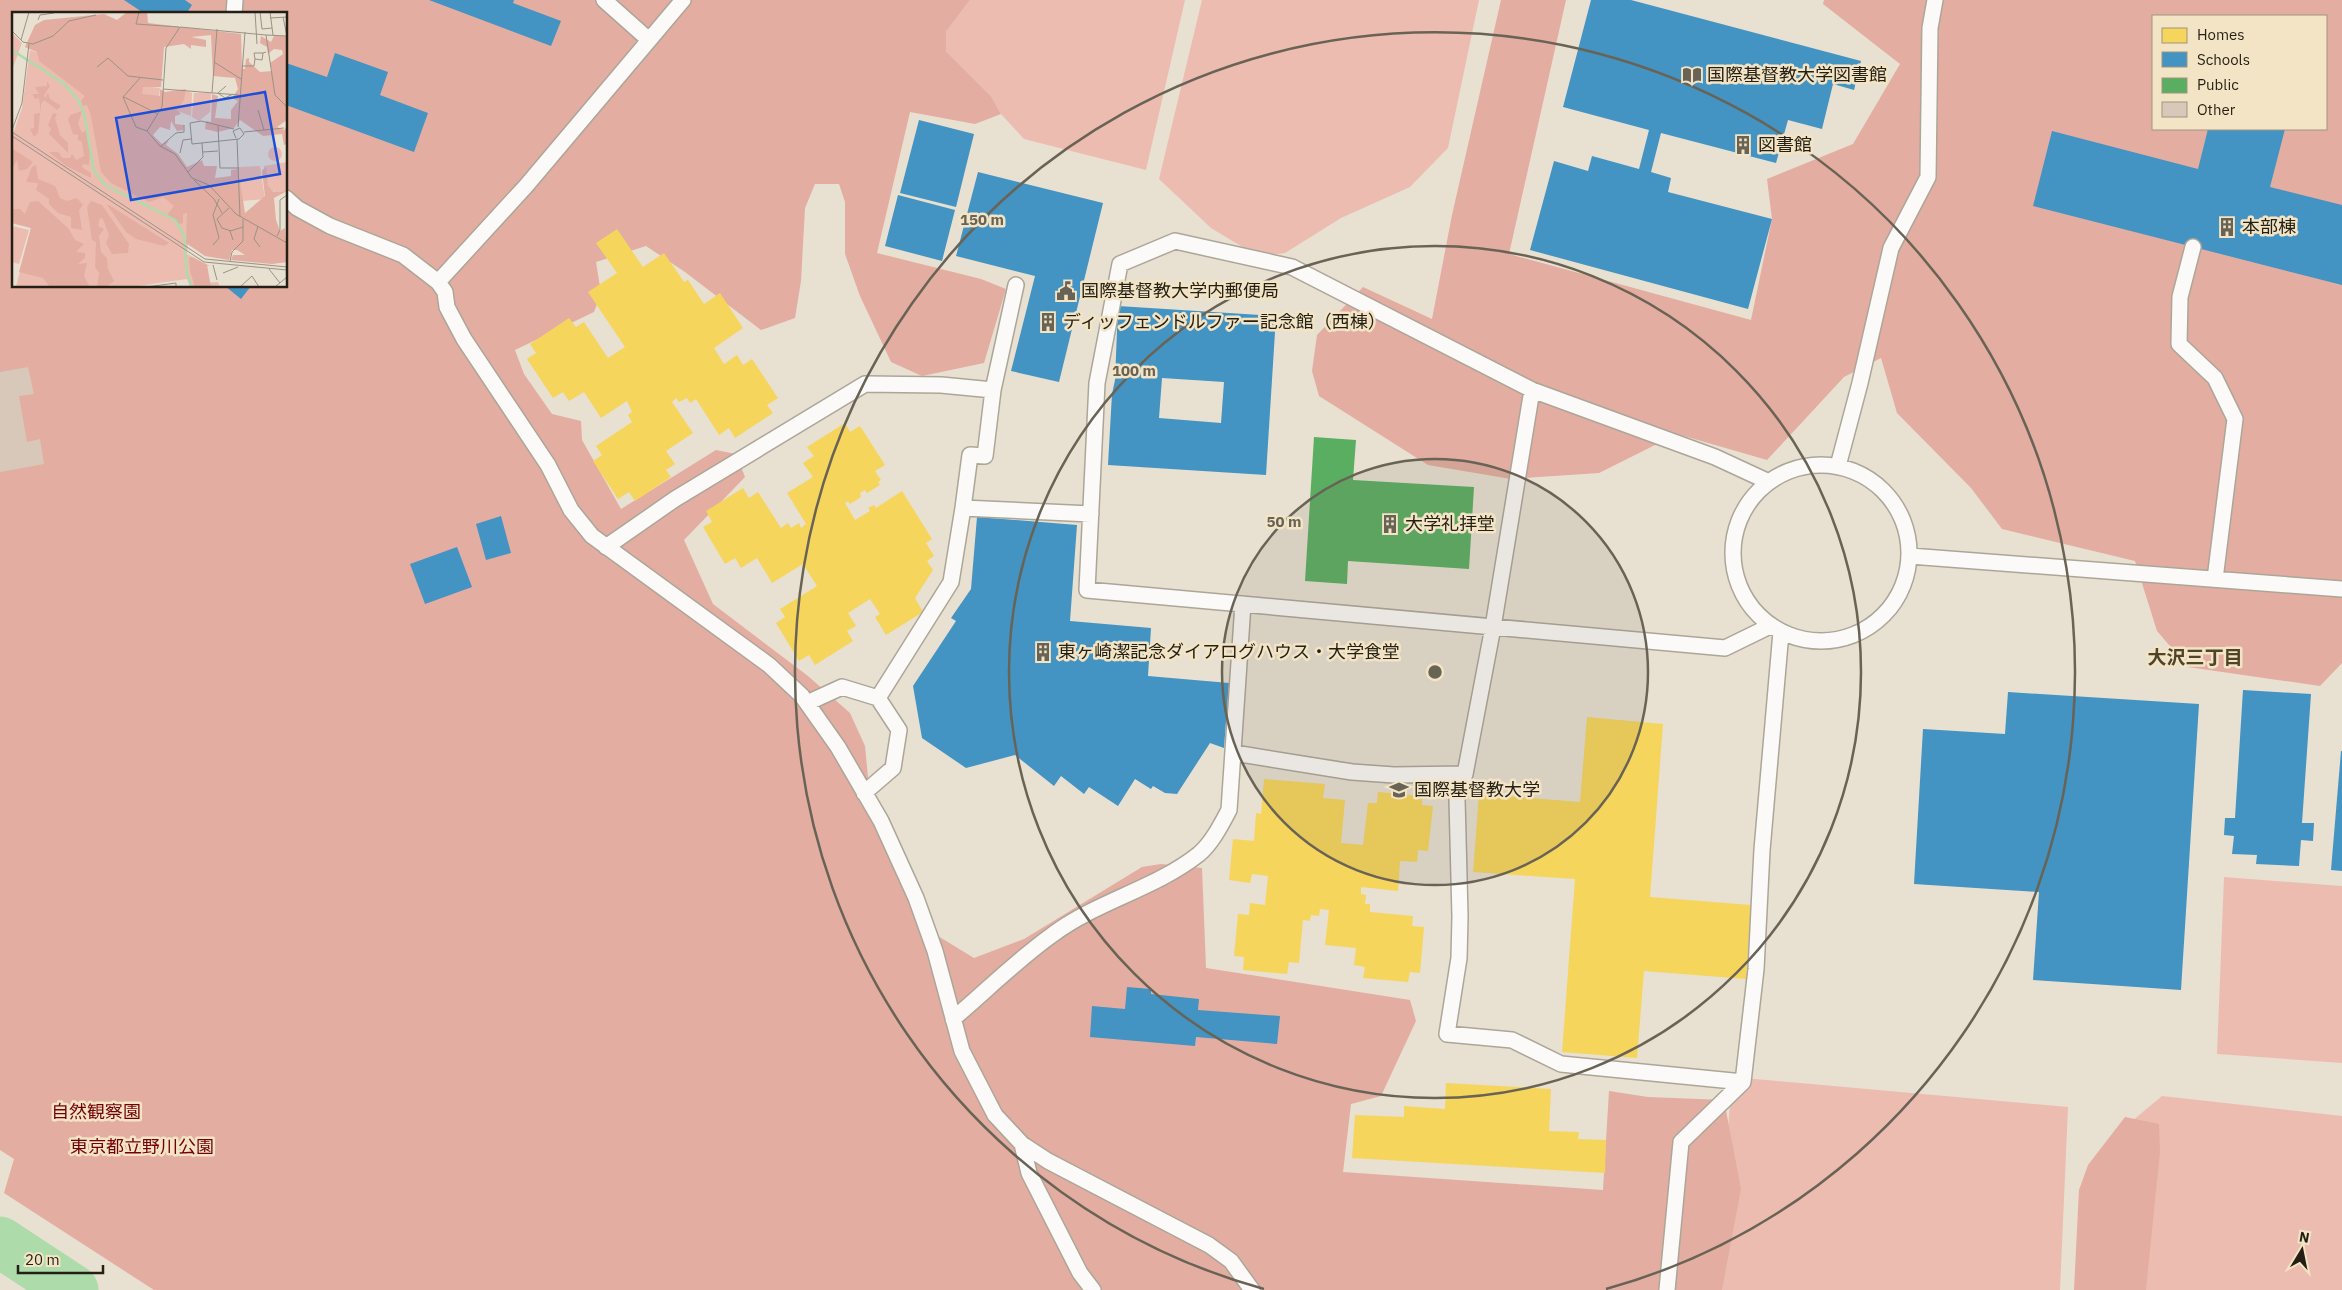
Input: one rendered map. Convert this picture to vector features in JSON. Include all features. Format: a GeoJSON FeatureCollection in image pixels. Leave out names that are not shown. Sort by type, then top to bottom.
{"type":"FeatureCollection","features":[{"type":"Feature","properties":{"kind":"lane"},"geometry":{"type":"LineString","coordinates":[[604,0],[650,40]]}},
{"type":"Feature","properties":{"kind":"lane"},"geometry":{"type":"LineString","coordinates":[[438,282],[526,186],[683,0]]}},
{"type":"Feature","properties":{"kind":"lane"},"geometry":{"type":"LineString","coordinates":[[1838,466],[1860,383],[1891,248],[1928,177],[1930,28],[1936,0]]}},
{"type":"Feature","properties":{"kind":"lane"},"geometry":{"type":"LineString","coordinates":[[288,200],[297,208],[330,226],[403,255],[438,282],[445,292],[447,307],[464,339],[548,465],[571,510],[592,536],[769,665],[807,703],[838,747],[881,821],[916,898],[935,951],[962,1051],[995,1114],[1022,1144],[1048,1161],[1209,1245],[1231,1261],[1252,1290]]}},
{"type":"Feature","properties":{"kind":"lane"},"geometry":{"type":"LineString","coordinates":[[1769,482],[1715,457],[1532,390],[1292,267],[1176,241],[1120,264],[1098,383],[1087,590],[1725,648],[1775,629]]}},
{"type":"Feature","properties":{"kind":"lane"},"geometry":{"type":"LineString","coordinates":[[2193,247],[2180,297],[2179,344],[2215,378],[2235,419],[2215,579]]}},
{"type":"Feature","properties":{"kind":"lane"},"geometry":{"type":"LineString","coordinates":[[878,698],[951,582],[970,455],[985,456],[993,390],[1016,285]]}},
{"type":"Feature","properties":{"kind":"lane"},"geometry":{"type":"LineString","coordinates":[[606,547],[675,499],[865,384],[941,385],[993,390]]}},
{"type":"Feature","properties":{"kind":"lane"},"geometry":{"type":"LineString","coordinates":[[1532,390],[1493,627],[1465,774],[1457,799],[1459,950],[1447,1034],[1512,1040],[1561,1064],[1743,1082]]}},
{"type":"Feature","properties":{"kind":"lane"},"geometry":{"type":"LineString","coordinates":[[1816,464],[1838,466],[1866,476],[1886,492],[1899,510],[1908,534],[1910,556],[1904,585],[1889,610],[1864,630],[1824,642],[1789,636],[1775,629],[1756,614],[1742,594],[1732,564],[1734,532],[1742,510],[1759,488],[1769,482],[1792,468],[1816,464]]}},
{"type":"Feature","properties":{"kind":"lane"},"geometry":{"type":"LineString","coordinates":[[962,508],[1091,514]]}},
{"type":"Feature","properties":{"kind":"lane"},"geometry":{"type":"LineString","coordinates":[[1910,556],[2342,589]]}},
{"type":"Feature","properties":{"kind":"lane"},"geometry":{"type":"LineString","coordinates":[[953,1019],[1052,935],[1080,916],[1172,871],[1200,853],[1219,829],[1229,810],[1243,604]]}},
{"type":"Feature","properties":{"kind":"lane"},"geometry":{"type":"LineString","coordinates":[[1667,1290],[1681,1142],[1743,1082],[1756,969],[1775,629]]}},
{"type":"Feature","properties":{"kind":"lane"},"geometry":{"type":"LineString","coordinates":[[807,703],[842,687],[878,698],[899,730],[893,768],[864,792]]}},
{"type":"Feature","properties":{"kind":"lane"},"geometry":{"type":"LineString","coordinates":[[1234,753],[1352,772],[1394,775],[1465,774]]}},
{"type":"Feature","properties":{"kind":"lane"},"geometry":{"type":"LineString","coordinates":[[1022,1144],[1029,1173],[1080,1273],[1093,1290]]}},
{"type":"Feature","properties":{"kind":"shaded area"},"geometry":{"type":"Polygon","coordinates":[[[970,0],[1185,0],[1146,170],[1024,139],[1001,114],[991,96],[946,51],[945,31],[970,0]]]}},
{"type":"Feature","properties":{"kind":"shaded area"},"geometry":{"type":"Polygon","coordinates":[[[1202,0],[1479,0],[1448,148],[1410,187],[1341,218],[1285,253],[1259,257],[1211,228],[1159,179],[1202,0]]]}},
{"type":"Feature","properties":{"kind":"shaded area"},"geometry":{"type":"Polygon","coordinates":[[[2224,877],[2342,886],[2342,1063],[2217,1054],[2224,877]]]}},
{"type":"Feature","properties":{"kind":"shaded area"},"geometry":{"type":"Polygon","coordinates":[[[1732,1077],[2068,1107],[2060,1290],[1716,1290],[1732,1077]]]}},
{"type":"Feature","properties":{"kind":"shaded area"},"geometry":{"type":"Polygon","coordinates":[[[2162,1096],[2342,1116],[2342,1290],[2116,1290],[2132,1121],[2162,1096]]]}},
{"type":"Feature","properties":{"kind":"green space"},"geometry":{"type":"Polygon","coordinates":[[[0,0],[970,0],[946,31],[946,51],[991,96],[1001,114],[975,124],[910,112],[877,253],[981,279],[1006,289],[984,363],[922,376],[891,362],[860,296],[845,254],[845,202],[839,184],[815,184],[805,208],[801,281],[795,318],[761,330],[685,272],[646,246],[596,262],[601,293],[594,312],[515,350],[524,374],[552,414],[581,421],[582,440],[621,509],[716,450],[736,454],[745,477],[684,540],[713,604],[808,676],[850,713],[865,746],[871,810],[938,936],[974,958],[1024,939],[1142,867],[1161,864],[1202,868],[1206,968],[1410,1000],[1416,1021],[1381,1096],[1351,1104],[1343,1172],[1603,1190],[1609,1091],[1648,1097],[1724,1100],[1741,1189],[1722,1290],[154,1290],[4,1193],[14,1159],[0,1150],[0,0]]]}},
{"type":"Feature","properties":{"kind":"green space"},"geometry":{"type":"Polygon","coordinates":[[[1501,0],[1566,0],[1509,254],[1751,320],[1772,219],[1767,179],[1853,144],[1900,64],[1823,4],[1824,0],[2342,0],[2342,663],[2320,686],[2188,667],[2157,631],[2135,561],[2002,529],[1971,488],[1897,413],[1881,358],[1844,377],[1767,460],[1677,434],[1599,473],[1511,479],[1428,465],[1319,396],[1312,371],[1317,335],[1363,287],[1432,319],[1452,215],[1501,0]]]}},
{"type":"Feature","properties":{"kind":"green space"},"geometry":{"type":"Polygon","coordinates":[[[2125,1117],[2159,1124],[2160,1152],[2146,1290],[2074,1290],[2079,1190],[2088,1165],[2125,1117]]]}},
{"type":"Feature","properties":{"kind":"building: Homes"},"geometry":{"type":"Polygon","coordinates":[[[617,229],[643,267],[664,253],[684,282],[688,280],[704,304],[720,293],[743,328],[714,348],[724,364],[737,355],[743,365],[752,359],[778,398],[767,405],[773,413],[735,438],[729,428],[719,435],[696,399],[690,403],[687,398],[679,402],[676,398],[672,402],[693,433],[666,451],[675,464],[666,470],[671,477],[635,501],[629,492],[618,499],[593,461],[602,455],[596,446],[632,422],[628,415],[632,412],[627,401],[601,418],[584,392],[569,401],[563,392],[553,398],[527,359],[536,353],[530,344],[569,318],[576,327],[584,322],[608,358],[625,347],[588,292],[617,273],[596,243],[617,229]]]}},
{"type":"Feature","properties":{"kind":"building: Homes"},"geometry":{"type":"Polygon","coordinates":[[[845,423],[850,432],[860,426],[885,465],[875,471],[881,480],[878,482],[880,485],[867,493],[865,490],[860,493],[861,497],[850,504],[848,501],[845,503],[855,520],[870,511],[868,508],[874,505],[876,508],[902,491],[932,539],[926,543],[934,556],[927,561],[933,570],[915,598],[923,612],[886,635],[875,617],[880,614],[870,599],[848,613],[856,626],[847,631],[853,641],[815,665],[809,655],[799,661],[776,623],[785,617],[780,609],[817,586],[803,564],[772,583],[757,558],[741,568],[735,558],[725,564],[703,527],[712,522],[706,511],[743,488],[749,498],[758,492],[781,528],[788,523],[791,528],[799,523],[801,528],[806,524],[787,493],[813,477],[803,463],[814,456],[807,447],[845,423]]]}},
{"type":"Feature","properties":{"kind":"building: Homes"},"geometry":{"type":"Polygon","coordinates":[[[1587,717],[1663,724],[1650,897],[1751,905],[1746,979],[1644,971],[1637,1058],[1562,1052],[1575,879],[1473,872],[1479,794],[1580,802],[1587,717]]]}},
{"type":"Feature","properties":{"kind":"building: Homes"},"geometry":{"type":"Polygon","coordinates":[[[1264,779],[1325,784],[1323,798],[1345,800],[1341,843],[1363,845],[1368,803],[1377,803],[1378,792],[1422,796],[1422,805],[1433,806],[1428,851],[1418,850],[1417,862],[1400,861],[1398,891],[1361,887],[1361,894],[1366,895],[1365,904],[1370,904],[1370,912],[1413,916],[1412,926],[1424,927],[1420,973],[1410,972],[1408,982],[1363,978],[1365,967],[1354,965],[1356,948],[1325,945],[1329,910],[1320,909],[1319,916],[1311,915],[1310,921],[1303,920],[1299,963],[1289,962],[1287,974],[1243,970],[1244,957],[1234,956],[1238,914],[1249,915],[1250,903],[1265,905],[1268,876],[1252,874],[1250,883],[1229,880],[1233,839],[1254,841],[1256,813],[1261,814],[1264,779]]]}},
{"type":"Feature","properties":{"kind":"building: Homes"},"geometry":{"type":"Polygon","coordinates":[[[1446,1083],[1551,1089],[1549,1131],[1579,1132],[1578,1139],[1606,1140],[1605,1173],[1352,1158],[1355,1115],[1404,1117],[1404,1106],[1445,1109],[1446,1083]]]}},
{"type":"Feature","properties":{"kind":"building: Schools"},"geometry":{"type":"Polygon","coordinates":[[[124,0],[185,0],[192,5],[187,12],[142,12],[124,0]]]}},
{"type":"Feature","properties":{"kind":"building: Schools"},"geometry":{"type":"Polygon","coordinates":[[[429,0],[514,0],[513,3],[561,21],[551,46],[429,0]]]}},
{"type":"Feature","properties":{"kind":"building: Schools","name":"図書館"},"geometry":{"type":"Polygon","coordinates":[[[1591,0],[1631,0],[1861,61],[1854,90],[1833,84],[1822,129],[1788,120],[1776,163],[1661,133],[1651,172],[1671,178],[1668,192],[1772,219],[1748,309],[1530,250],[1554,161],[1588,171],[1592,156],[1639,169],[1649,130],[1563,107],[1591,0]]]}},
{"type":"Feature","properties":{"kind":"building: Schools"},"geometry":{"type":"Polygon","coordinates":[[[335,53],[388,72],[380,95],[428,113],[414,152],[288,106],[288,64],[327,77],[335,53]]]}},
{"type":"Feature","properties":{"kind":"building: Schools"},"geometry":{"type":"Polygon","coordinates":[[[919,120],[974,134],[956,207],[900,193],[919,120]]]}},
{"type":"Feature","properties":{"kind":"building: Schools","name":"本部棟"},"geometry":{"type":"Polygon","coordinates":[[[2208,130],[2285,130],[2270,187],[2342,205],[2342,285],[2033,206],[2052,131],[2198,169],[2208,130]]]}},
{"type":"Feature","properties":{"kind":"building: Schools","name":"ディッフェンドルファー記念館（西棟）"},"geometry":{"type":"Polygon","coordinates":[[[978,172],[1103,203],[1059,382],[1011,371],[1035,276],[956,256],[978,172]]]}},
{"type":"Feature","properties":{"kind":"building: Schools"},"geometry":{"type":"Polygon","coordinates":[[[898,195],[955,210],[942,261],[885,246],[898,195]]]}},
{"type":"Feature","properties":{"kind":"building: Schools"},"geometry":{"type":"Polygon","coordinates":[[[227,288],[249,288],[241,299],[227,288]]]}},
{"type":"Feature","properties":{"kind":"building: Schools"},"geometry":{"type":"Polygon","coordinates":[[[1118,306],[1276,316],[1266,475],[1108,465],[1112,394],[1115,380],[1118,306]],[[1162,378],[1159,418],[1221,423],[1224,382],[1162,378]]]}},
{"type":"Feature","properties":{"kind":"building: Schools"},"geometry":{"type":"Polygon","coordinates":[[[501,516],[511,553],[486,560],[476,524],[501,516]]]}},
{"type":"Feature","properties":{"kind":"building: Schools","name":"東ヶ崎潔記念ダイアログハウス・大学食堂"},"geometry":{"type":"Polygon","coordinates":[[[977,517],[1077,525],[1070,621],[1151,628],[1148,676],[1229,683],[1224,748],[1210,743],[1177,794],[1165,793],[1153,786],[1151,789],[1135,779],[1118,806],[1089,787],[1084,794],[1061,776],[1054,786],[1015,755],[966,768],[922,738],[913,686],[956,621],[951,618],[971,589],[977,517]]]}},
{"type":"Feature","properties":{"kind":"building: Schools"},"geometry":{"type":"Polygon","coordinates":[[[457,547],[472,587],[425,604],[410,564],[457,547]]]}},
{"type":"Feature","properties":{"kind":"building: Schools"},"geometry":{"type":"Polygon","coordinates":[[[2243,690],[2311,694],[2302,823],[2314,823],[2313,841],[2301,840],[2299,866],[2256,864],[2257,855],[2232,854],[2234,836],[2224,835],[2225,818],[2235,818],[2243,690]]]}},
{"type":"Feature","properties":{"kind":"building: Schools"},"geometry":{"type":"Polygon","coordinates":[[[2008,692],[2199,704],[2181,990],[2033,980],[2039,892],[1914,884],[1923,729],[2005,734],[2008,692]]]}},
{"type":"Feature","properties":{"kind":"building: Schools"},"geometry":{"type":"Polygon","coordinates":[[[2342,751],[2342,871],[2331,870],[2342,751]]]}},
{"type":"Feature","properties":{"kind":"building: Schools"},"geometry":{"type":"Polygon","coordinates":[[[1127,987],[1151,989],[1151,994],[1199,999],[1198,1010],[1280,1016],[1277,1044],[1196,1037],[1195,1046],[1090,1037],[1092,1006],[1125,1009],[1127,987]]]}},
{"type":"Feature","properties":{"kind":"building: Public","name":"大学礼拝堂"},"geometry":{"type":"Polygon","coordinates":[[[1314,437],[1356,440],[1353,480],[1474,487],[1469,569],[1348,561],[1347,584],[1305,581],[1314,437]]]}},
{"type":"Feature","properties":{"kind":"building: Other"},"geometry":{"type":"Polygon","coordinates":[[[28,367],[34,394],[19,396],[27,442],[40,439],[44,464],[0,472],[0,372],[28,367]]]}},
{"type":"Feature","properties":{"kind":"waterway"},"geometry":{"type":"LineString","coordinates":[[0,1242],[73,1290]]}},
{"type":"Feature","properties":{"kind":"place","name":"国際基督教大学図書館"},"geometry":{"type":"Point","coordinates":[1692,75]}},
{"type":"Feature","properties":{"kind":"place","name":"図書館"},"geometry":{"type":"Point","coordinates":[1743,145]}},
{"type":"Feature","properties":{"kind":"place","name":"本部棟"},"geometry":{"type":"Point","coordinates":[2227,227]}},
{"type":"Feature","properties":{"kind":"place","name":"国際基督教大学内郵便局"},"geometry":{"type":"Point","coordinates":[1066,291]}},
{"type":"Feature","properties":{"kind":"place","name":"ディッフェンドルファー記念館（西棟）"},"geometry":{"type":"Point","coordinates":[1048,322]}},
{"type":"Feature","properties":{"kind":"place","name":"大学礼拝堂"},"geometry":{"type":"Point","coordinates":[1390,524]}},
{"type":"Feature","properties":{"kind":"place","name":"東ヶ崎潔記念ダイアログハウス・大学食堂"},"geometry":{"type":"Point","coordinates":[1043,652]}},
{"type":"Feature","properties":{"kind":"place","name":"国際基督教大学"},"geometry":{"type":"Point","coordinates":[1399,790]}},
{"type":"Feature","properties":{"kind":"district","name":"大沢三丁目"},"geometry":{"type":"Point","coordinates":[2195,657]}},
{"type":"Feature","properties":{"kind":"park label","name":"自然観察園"},"geometry":{"type":"Point","coordinates":[96,1112]}},
{"type":"Feature","properties":{"kind":"park label","name":"東京都立野川公園"},"geometry":{"type":"Point","coordinates":[142,1147]}}]}
